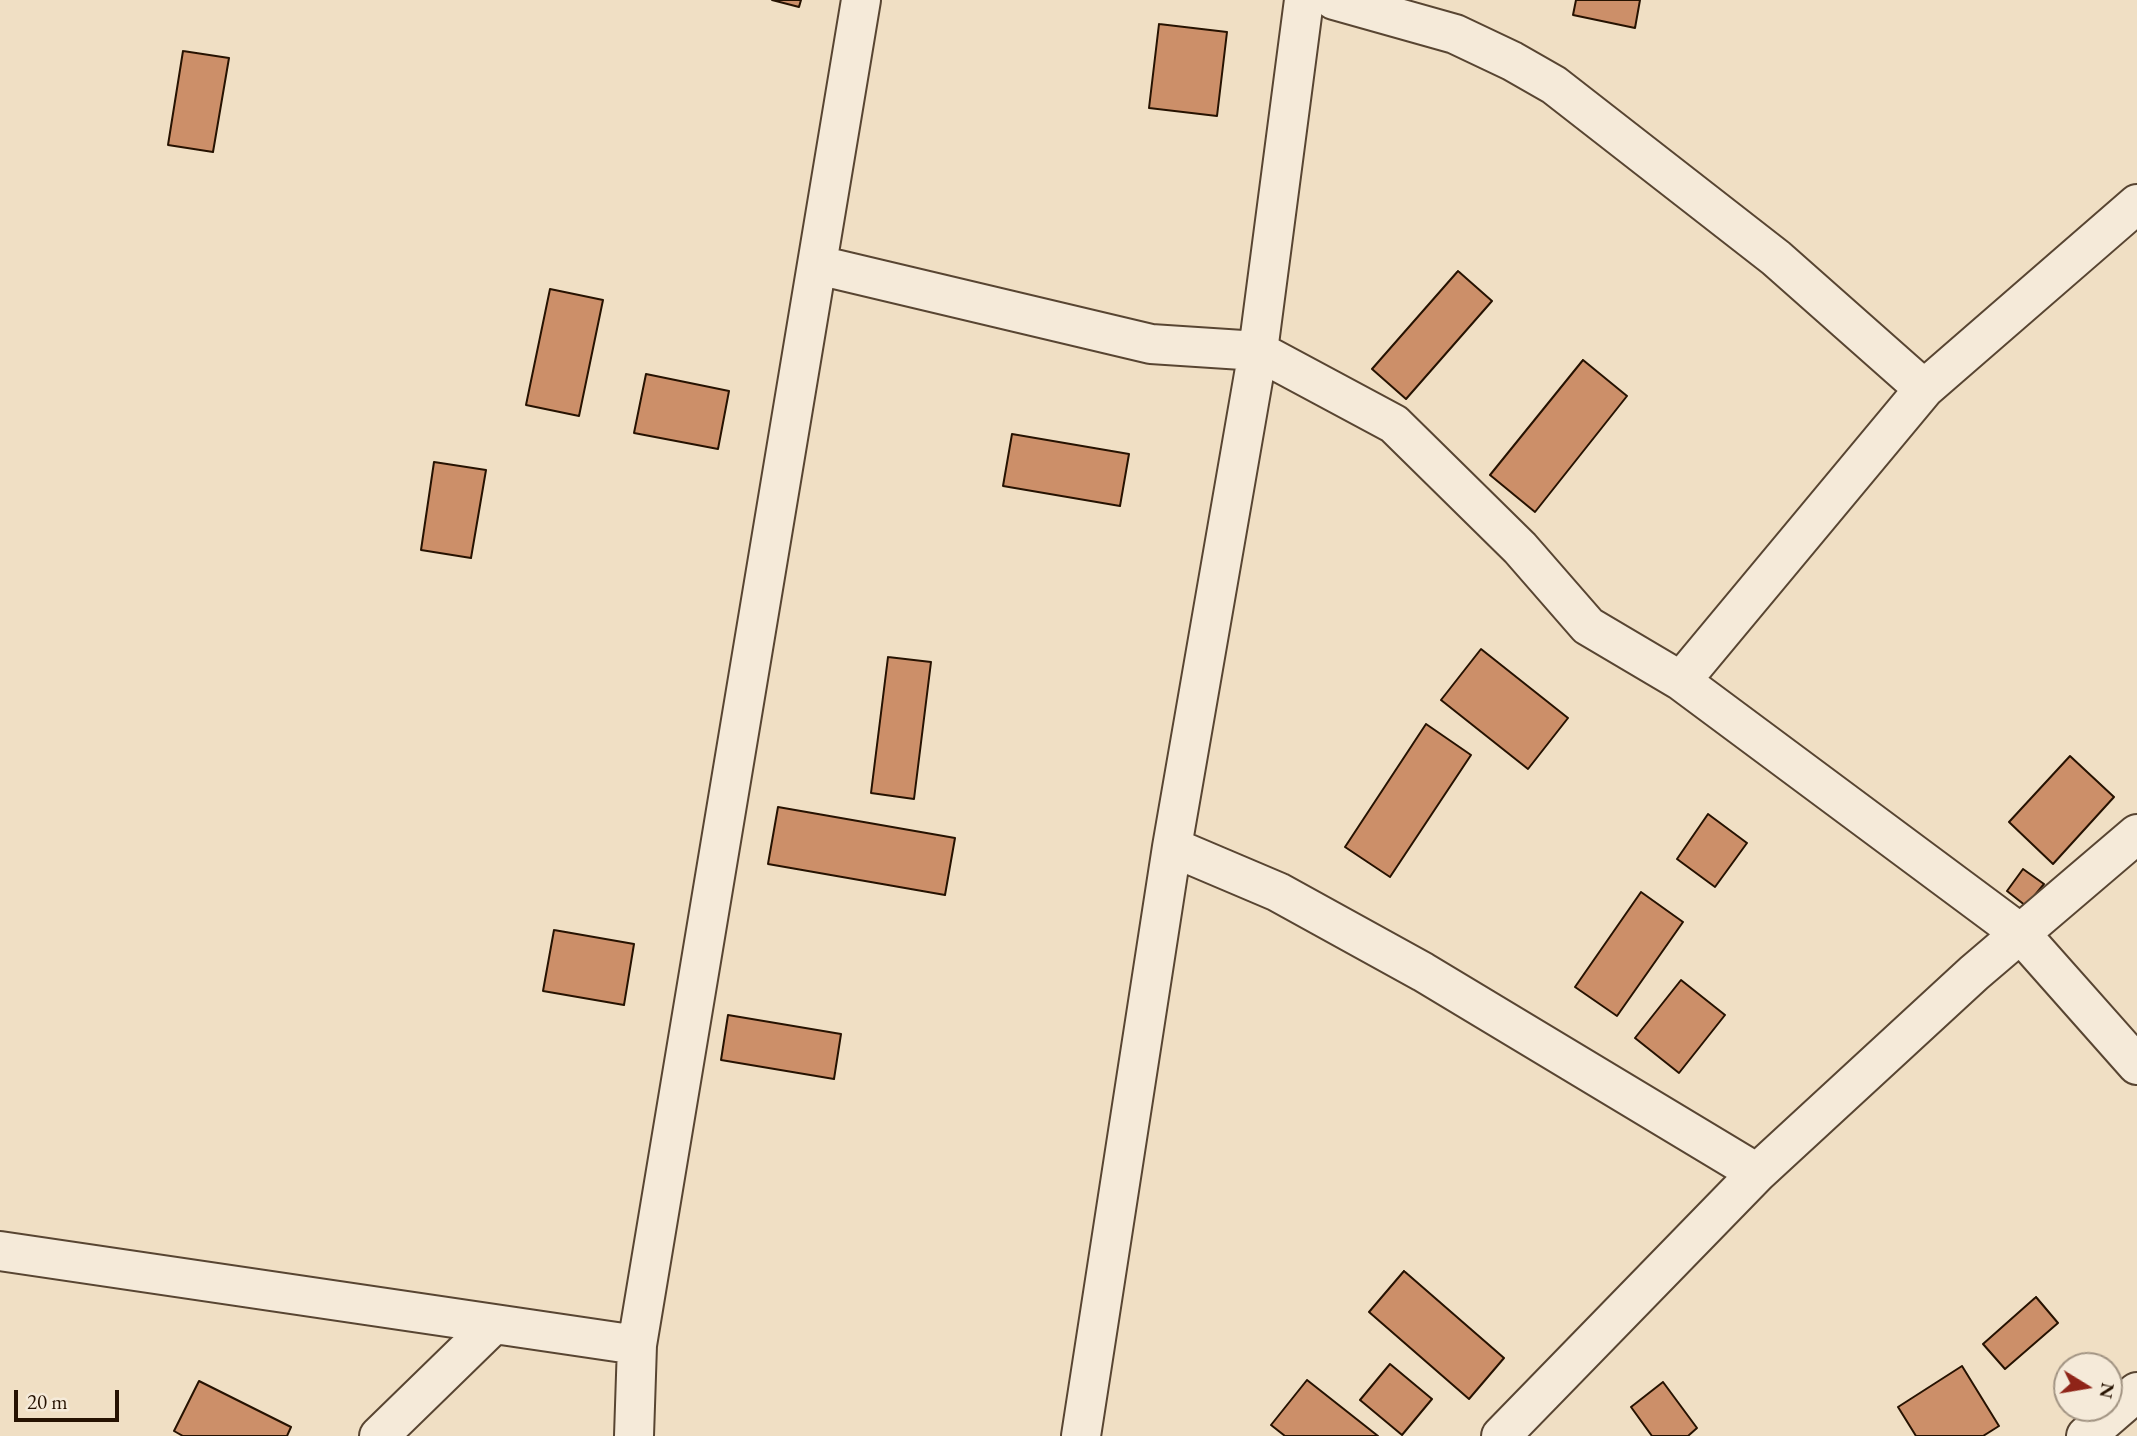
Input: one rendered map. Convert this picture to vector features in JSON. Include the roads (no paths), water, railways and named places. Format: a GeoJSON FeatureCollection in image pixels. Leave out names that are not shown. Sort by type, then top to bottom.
{"type":"FeatureCollection","features":[{"type":"Feature","properties":{"kind":"street"},"geometry":{"type":"LineString","coordinates":[[634,1436],[637,1345],[862,0]]}},
{"type":"Feature","properties":{"kind":"street"},"geometry":{"type":"LineString","coordinates":[[1081,1436],[1172,847],[1258,351],[1304,0]]}},
{"type":"Feature","properties":{"kind":"street"},"geometry":{"type":"LineString","coordinates":[[1334,0],[1455,34],[1512,61],[1554,85],[1776,258],[1924,390]]}},
{"type":"Feature","properties":{"kind":"street"},"geometry":{"type":"LineString","coordinates":[[1681,681],[1924,390],[2137,204]]}},
{"type":"Feature","properties":{"kind":"street"},"geometry":{"type":"LineString","coordinates":[[818,265],[1151,344],[1258,351],[1394,424],[1520,548],[1588,626],[1681,681],[2020,933],[2137,1065]]}},
{"type":"Feature","properties":{"kind":"street"},"geometry":{"type":"LineString","coordinates":[[1502,1436],[1756,1173],[1974,972],[2137,834]]}},
{"type":"Feature","properties":{"kind":"street"},"geometry":{"type":"LineString","coordinates":[[1172,847],[1278,892],[1423,972],[1756,1173]]}},
{"type":"Feature","properties":{"kind":"street"},"geometry":{"type":"LineString","coordinates":[[0,1251],[637,1345]]}},
{"type":"Feature","properties":{"kind":"street"},"geometry":{"type":"LineString","coordinates":[[379,1436],[494,1324]]}},
{"type":"Feature","properties":{"kind":"street"},"geometry":{"type":"LineString","coordinates":[[2086,1436],[2137,1392]]}}]}
